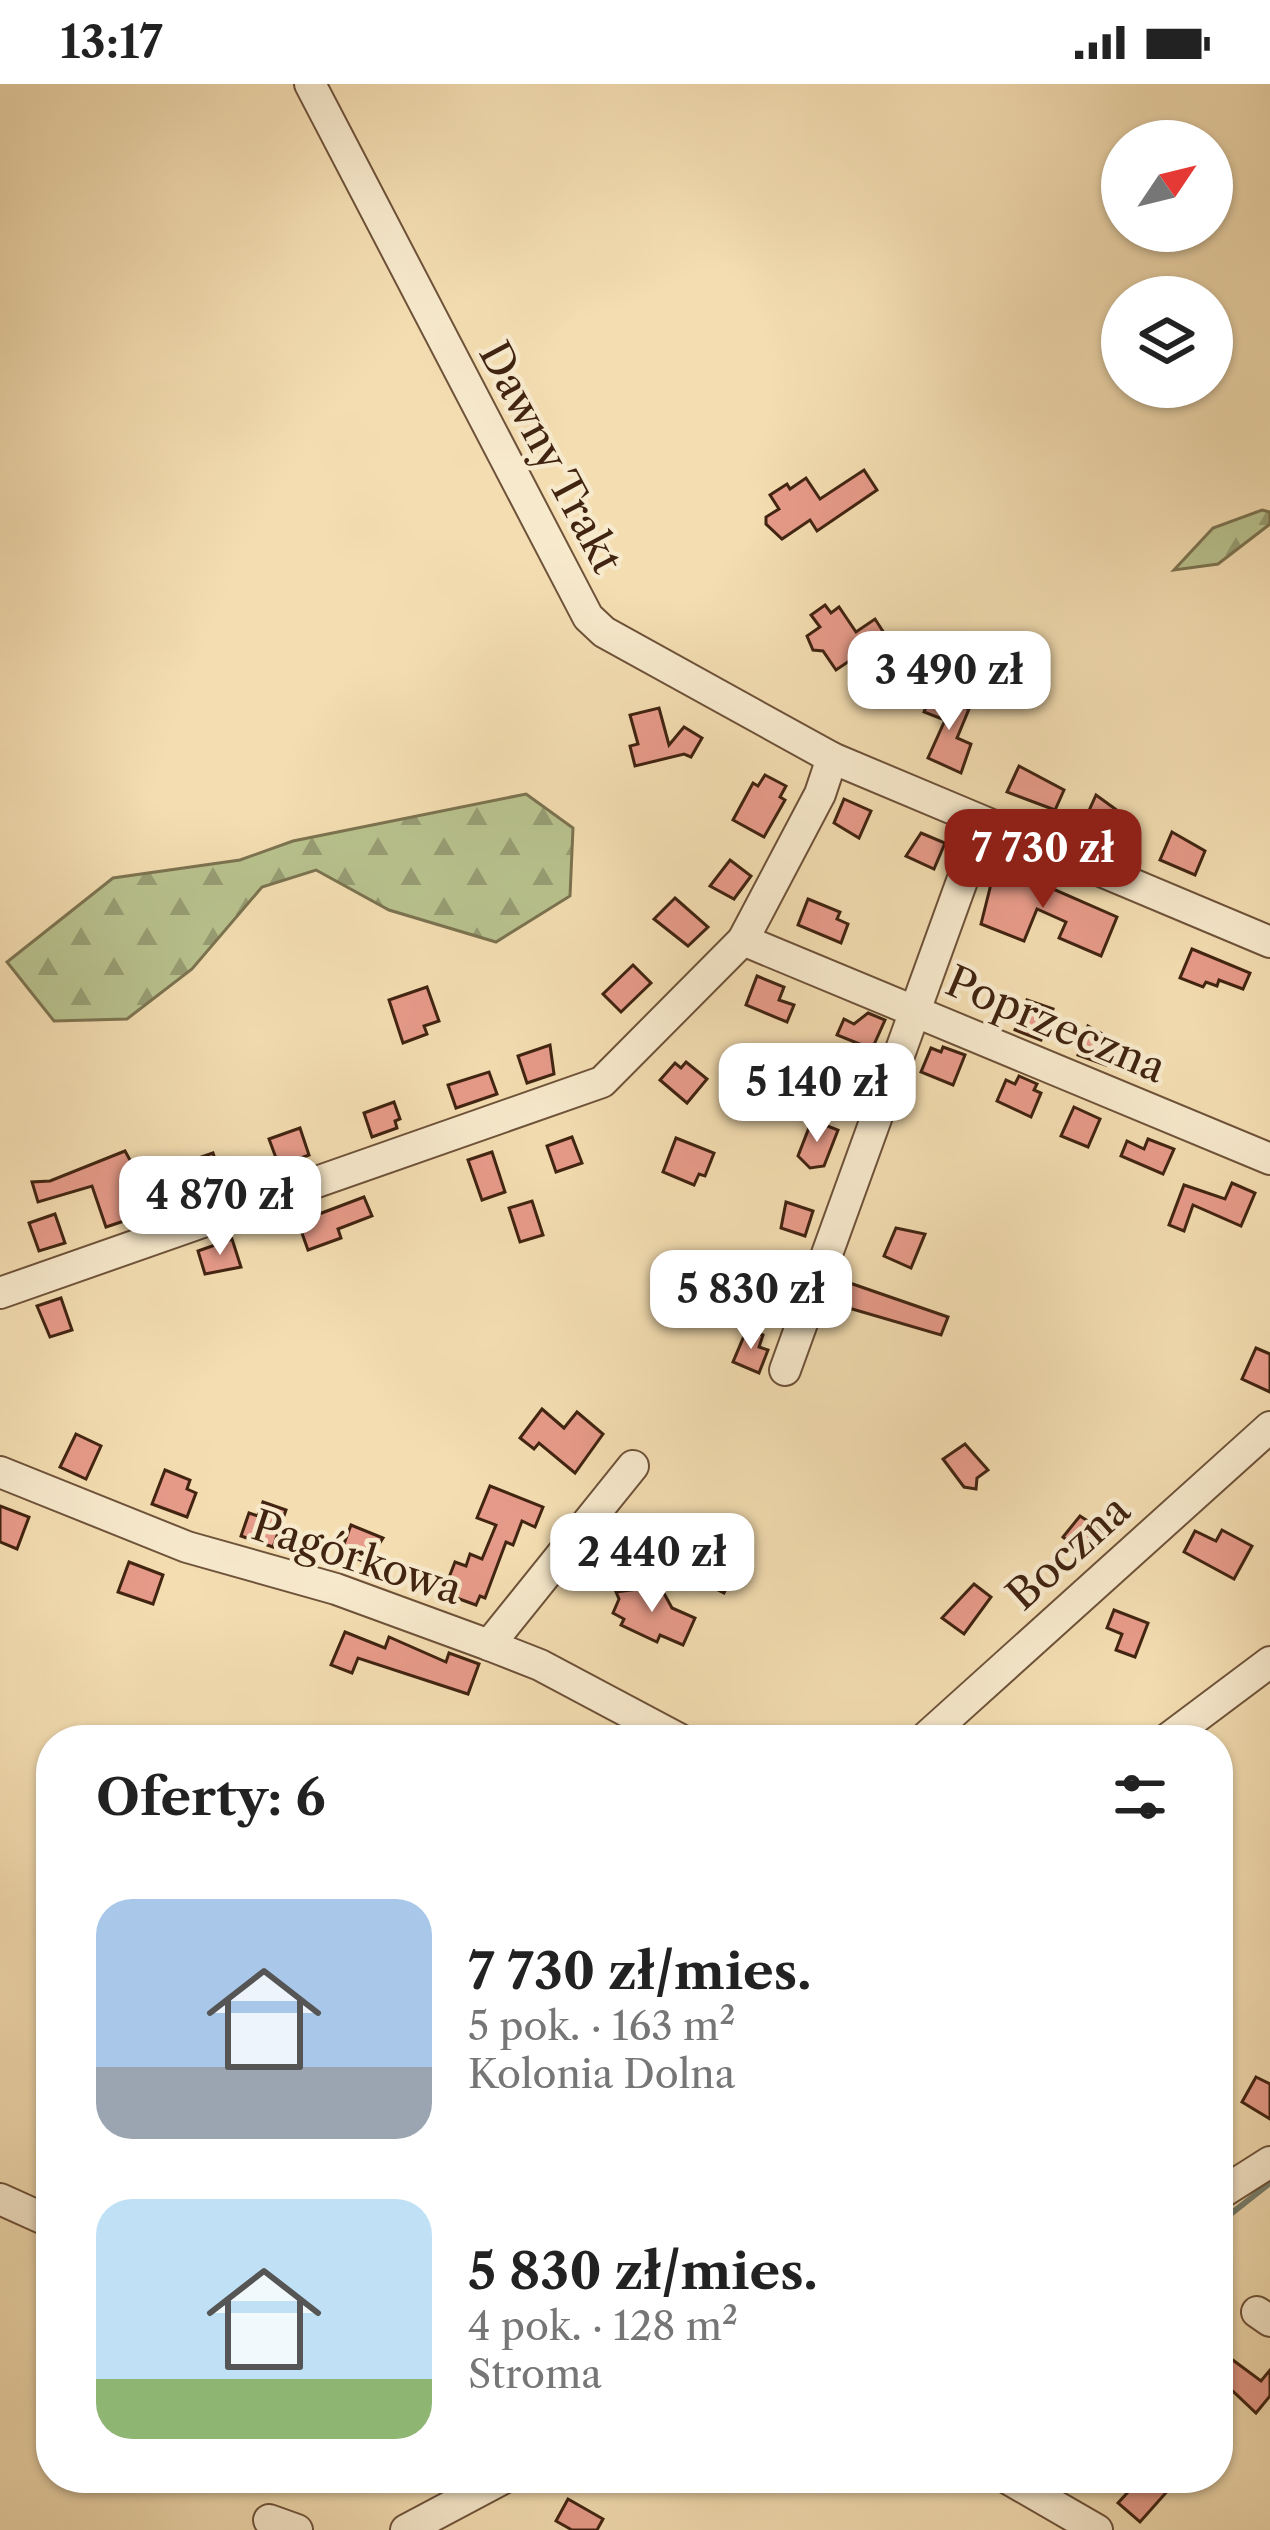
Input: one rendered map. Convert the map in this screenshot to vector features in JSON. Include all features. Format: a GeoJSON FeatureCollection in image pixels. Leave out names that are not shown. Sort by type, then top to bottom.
{"type":"FeatureCollection","features":[{"type":"Feature","properties":{"kind":"street","name":"Dawny Trakt"},"geometry":{"type":"LineString","coordinates":[[310,84],[588,617],[604,632],[832,758],[1270,942]]}},
{"type":"Feature","properties":{"kind":"street"},"geometry":{"type":"LineString","coordinates":[[0,1293],[590,1089],[614,1073],[743,940],[820,794],[832,758]]}},
{"type":"Feature","properties":{"kind":"street"},"geometry":{"type":"LineString","coordinates":[[785,1370],[983,823]]}},
{"type":"Feature","properties":{"kind":"street","name":"Poprzeczna"},"geometry":{"type":"LineString","coordinates":[[743,940],[1270,1159]]}},
{"type":"Feature","properties":{"kind":"street","name":"Boczna"},"geometry":{"type":"LineString","coordinates":[[940,1725],[1270,1427]]}},
{"type":"Feature","properties":{"kind":"street"},"geometry":{"type":"LineString","coordinates":[[489,1645],[633,1466]]}},
{"type":"Feature","properties":{"kind":"street","name":"Pagórkowa"},"geometry":{"type":"LineString","coordinates":[[0,1472],[187,1547],[336,1589],[489,1645],[540,1665],[653,1725]]}},
{"type":"Feature","properties":{"kind":"street"},"geometry":{"type":"LineString","coordinates":[[1186,1725],[1270,1662]]}},
{"type":"Feature","properties":{"kind":"street"},"geometry":{"type":"LineString","coordinates":[[1233,2185],[1270,2162]]}},
{"type":"Feature","properties":{"kind":"street"},"geometry":{"type":"LineString","coordinates":[[0,2199],[36,2215]]}},
{"type":"Feature","properties":{"kind":"street"},"geometry":{"type":"LineString","coordinates":[[406,2530],[476,2493]]}},
{"type":"Feature","properties":{"kind":"street"},"geometry":{"type":"LineString","coordinates":[[1033,2493],[1097,2530]]}},
{"type":"Feature","properties":{"kind":"green space"},"geometry":{"type":"Polygon","coordinates":[[[1262,510],[1270,512],[1270,524],[1218,564],[1174,570],[1213,528],[1262,510]]]}},
{"type":"Feature","properties":{"kind":"green space"},"geometry":{"type":"Polygon","coordinates":[[[526,794],[573,828],[570,896],[496,942],[389,910],[316,870],[262,887],[192,969],[127,1019],[54,1021],[7,962],[113,878],[240,860],[293,841],[526,794]]]}},
{"type":"Feature","properties":{"kind":"building"},"geometry":{"type":"Polygon","coordinates":[[[864,470],[877,490],[817,531],[810,520],[782,539],[766,524],[766,517],[779,509],[770,495],[787,484],[790,489],[806,478],[820,499],[864,470]]]}},
{"type":"Feature","properties":{"kind":"building"},"geometry":{"type":"Polygon","coordinates":[[[825,605],[831,613],[839,607],[856,632],[875,619],[886,636],[836,670],[823,651],[813,650],[807,636],[820,627],[811,615],[825,605]]]}},
{"type":"Feature","properties":{"kind":"building"},"geometry":{"type":"Polygon","coordinates":[[[932,693],[969,709],[957,738],[971,744],[961,773],[928,758],[945,720],[924,712],[932,693]]]}},
{"type":"Feature","properties":{"kind":"building"},"geometry":{"type":"Polygon","coordinates":[[[659,708],[669,745],[684,727],[702,738],[691,757],[684,754],[635,766],[630,746],[638,744],[630,715],[659,708]]]}},
{"type":"Feature","properties":{"kind":"building"},"geometry":{"type":"Polygon","coordinates":[[[1019,766],[1064,790],[1055,810],[1007,792],[1019,766]]]}},
{"type":"Feature","properties":{"kind":"building"},"geometry":{"type":"Polygon","coordinates":[[[765,775],[786,786],[780,797],[785,800],[764,837],[733,820],[753,783],[758,786],[765,775]]]}},
{"type":"Feature","properties":{"kind":"building"},"geometry":{"type":"Polygon","coordinates":[[[1096,795],[1118,811],[1107,835],[1083,824],[1096,795]]]}},
{"type":"Feature","properties":{"kind":"building"},"geometry":{"type":"Polygon","coordinates":[[[844,799],[871,811],[859,838],[834,823],[844,799]]]}},
{"type":"Feature","properties":{"kind":"building"},"geometry":{"type":"Polygon","coordinates":[[[1172,832],[1205,851],[1195,875],[1160,860],[1172,832]]]}},
{"type":"Feature","properties":{"kind":"building"},"geometry":{"type":"Polygon","coordinates":[[[921,833],[945,843],[934,869],[906,856],[921,833]]]}},
{"type":"Feature","properties":{"kind":"building"},"geometry":{"type":"Polygon","coordinates":[[[730,860],[751,876],[734,899],[710,886],[730,860]]]}},
{"type":"Feature","properties":{"kind":"building"},"geometry":{"type":"Polygon","coordinates":[[[996,864],[1117,917],[1101,956],[1059,938],[1066,922],[1037,909],[1024,941],[981,924],[996,864]]]}},
{"type":"Feature","properties":{"kind":"building"},"geometry":{"type":"Polygon","coordinates":[[[675,898],[708,927],[688,946],[654,919],[675,898]]]}},
{"type":"Feature","properties":{"kind":"building"},"geometry":{"type":"Polygon","coordinates":[[[808,899],[840,912],[837,919],[848,924],[841,943],[798,925],[808,899]]]}},
{"type":"Feature","properties":{"kind":"building"},"geometry":{"type":"Polygon","coordinates":[[[1192,949],[1250,973],[1243,989],[1219,980],[1217,986],[1206,982],[1203,987],[1180,978],[1192,949]]]}},
{"type":"Feature","properties":{"kind":"building"},"geometry":{"type":"Polygon","coordinates":[[[633,965],[651,983],[621,1012],[603,994],[633,965]]]}},
{"type":"Feature","properties":{"kind":"building"},"geometry":{"type":"Polygon","coordinates":[[[757,976],[784,987],[779,1000],[794,1005],[787,1022],[746,1005],[757,976]]]}},
{"type":"Feature","properties":{"kind":"building"},"geometry":{"type":"Polygon","coordinates":[[[427,987],[439,1021],[424,1026],[427,1034],[403,1043],[389,1000],[427,987]]]}},
{"type":"Feature","properties":{"kind":"building"},"geometry":{"type":"Polygon","coordinates":[[[1027,1000],[1053,1009],[1041,1040],[1015,1030],[1027,1000]]]}},
{"type":"Feature","properties":{"kind":"building"},"geometry":{"type":"Polygon","coordinates":[[[868,1013],[885,1020],[872,1049],[837,1035],[844,1019],[854,1024],[868,1013]]]}},
{"type":"Feature","properties":{"kind":"building"},"geometry":{"type":"Polygon","coordinates":[[[1088,1026],[1115,1041],[1106,1065],[1078,1055],[1088,1026]]]}},
{"type":"Feature","properties":{"kind":"building"},"geometry":{"type":"Polygon","coordinates":[[[550,1045],[554,1074],[527,1083],[518,1056],[550,1045]]]}},
{"type":"Feature","properties":{"kind":"building"},"geometry":{"type":"Polygon","coordinates":[[[943,1047],[965,1055],[953,1085],[921,1072],[931,1048],[941,1052],[943,1047]]]}},
{"type":"Feature","properties":{"kind":"building"},"geometry":{"type":"Polygon","coordinates":[[[686,1062],[707,1079],[687,1103],[660,1080],[675,1063],[681,1068],[686,1062]]]}},
{"type":"Feature","properties":{"kind":"building"},"geometry":{"type":"Polygon","coordinates":[[[489,1072],[497,1094],[456,1108],[448,1085],[489,1072]]]}},
{"type":"Feature","properties":{"kind":"building"},"geometry":{"type":"Polygon","coordinates":[[[1019,1076],[1037,1084],[1034,1090],[1041,1093],[1031,1117],[997,1101],[1006,1080],[1015,1084],[1019,1076]]]}},
{"type":"Feature","properties":{"kind":"building"},"geometry":{"type":"Polygon","coordinates":[[[394,1102],[400,1119],[395,1121],[397,1128],[372,1137],[364,1113],[394,1102]]]}},
{"type":"Feature","properties":{"kind":"building"},"geometry":{"type":"Polygon","coordinates":[[[1074,1107],[1100,1119],[1088,1147],[1061,1136],[1074,1107]]]}},
{"type":"Feature","properties":{"kind":"building"},"geometry":{"type":"Polygon","coordinates":[[[812,1120],[838,1130],[824,1166],[810,1168],[798,1156],[812,1120]]]}},
{"type":"Feature","properties":{"kind":"building"},"geometry":{"type":"Polygon","coordinates":[[[300,1128],[309,1155],[279,1166],[269,1139],[300,1128]]]}},
{"type":"Feature","properties":{"kind":"building"},"geometry":{"type":"Polygon","coordinates":[[[572,1137],[582,1163],[556,1172],[547,1146],[572,1137]]]}},
{"type":"Feature","properties":{"kind":"building"},"geometry":{"type":"Polygon","coordinates":[[[676,1138],[714,1153],[705,1176],[699,1174],[694,1185],[663,1172],[676,1138]]]}},
{"type":"Feature","properties":{"kind":"building"},"geometry":{"type":"Polygon","coordinates":[[[1148,1139],[1174,1149],[1163,1174],[1121,1156],[1127,1141],[1144,1149],[1148,1139]]]}},
{"type":"Feature","properties":{"kind":"building"},"geometry":{"type":"Polygon","coordinates":[[[125,1151],[150,1196],[122,1206],[127,1220],[106,1227],[92,1186],[38,1202],[32,1182],[50,1181],[125,1151]]]}},
{"type":"Feature","properties":{"kind":"building"},"geometry":{"type":"Polygon","coordinates":[[[492,1152],[505,1192],[482,1200],[468,1160],[492,1152]]]}},
{"type":"Feature","properties":{"kind":"building"},"geometry":{"type":"Polygon","coordinates":[[[213,1153],[223,1184],[197,1193],[187,1162],[213,1153]]]}},
{"type":"Feature","properties":{"kind":"building"},"geometry":{"type":"Polygon","coordinates":[[[1232,1183],[1255,1193],[1241,1226],[1193,1205],[1184,1231],[1169,1225],[1184,1185],[1225,1199],[1232,1183]]]}},
{"type":"Feature","properties":{"kind":"building"},"geometry":{"type":"Polygon","coordinates":[[[364,1197],[372,1216],[338,1229],[341,1238],[308,1250],[298,1222],[364,1197]]]}},
{"type":"Feature","properties":{"kind":"building"},"geometry":{"type":"Polygon","coordinates":[[[532,1201],[543,1235],[520,1242],[509,1208],[532,1201]]]}},
{"type":"Feature","properties":{"kind":"building"},"geometry":{"type":"Polygon","coordinates":[[[786,1202],[813,1211],[805,1236],[781,1228],[786,1202]]]}},
{"type":"Feature","properties":{"kind":"building"},"geometry":{"type":"Polygon","coordinates":[[[55,1214],[65,1243],[39,1251],[29,1223],[55,1214]]]}},
{"type":"Feature","properties":{"kind":"building"},"geometry":{"type":"Polygon","coordinates":[[[896,1228],[925,1234],[911,1268],[884,1256],[896,1228]]]}},
{"type":"Feature","properties":{"kind":"building"},"geometry":{"type":"Polygon","coordinates":[[[232,1239],[241,1267],[205,1274],[198,1251],[232,1239]]]}},
{"type":"Feature","properties":{"kind":"building"},"geometry":{"type":"Polygon","coordinates":[[[755,1256],[789,1269],[784,1281],[793,1284],[786,1303],[764,1298],[752,1325],[732,1316],[755,1256]]]}},
{"type":"Feature","properties":{"kind":"building"},"geometry":{"type":"Polygon","coordinates":[[[844,1281],[948,1317],[941,1335],[835,1304],[844,1281]]]}},
{"type":"Feature","properties":{"kind":"building"},"geometry":{"type":"Polygon","coordinates":[[[61,1298],[72,1330],[50,1337],[37,1306],[61,1298]]]}},
{"type":"Feature","properties":{"kind":"building"},"geometry":{"type":"Polygon","coordinates":[[[747,1329],[763,1335],[759,1347],[768,1350],[759,1373],[733,1362],[747,1329]]]}},
{"type":"Feature","properties":{"kind":"building"},"geometry":{"type":"Polygon","coordinates":[[[1256,1348],[1270,1354],[1270,1392],[1242,1379],[1256,1348]]]}},
{"type":"Feature","properties":{"kind":"building"},"geometry":{"type":"Polygon","coordinates":[[[542,1409],[564,1428],[577,1412],[603,1434],[575,1473],[539,1443],[534,1449],[520,1438],[542,1409]]]}},
{"type":"Feature","properties":{"kind":"building"},"geometry":{"type":"Polygon","coordinates":[[[76,1434],[101,1446],[86,1479],[60,1467],[76,1434]]]}},
{"type":"Feature","properties":{"kind":"building"},"geometry":{"type":"Polygon","coordinates":[[[965,1444],[988,1470],[977,1478],[976,1489],[964,1487],[943,1459],[965,1444]]]}},
{"type":"Feature","properties":{"kind":"building"},"geometry":{"type":"Polygon","coordinates":[[[165,1470],[190,1480],[187,1489],[196,1493],[187,1517],[152,1504],[165,1470]]]}},
{"type":"Feature","properties":{"kind":"building"},"geometry":{"type":"Polygon","coordinates":[[[490,1486],[543,1507],[535,1527],[522,1521],[513,1545],[506,1542],[485,1598],[480,1596],[476,1605],[443,1593],[455,1562],[466,1566],[470,1554],[482,1559],[496,1525],[477,1518],[490,1486]]]}},
{"type":"Feature","properties":{"kind":"building"},"geometry":{"type":"Polygon","coordinates":[[[263,1502],[286,1510],[273,1547],[241,1536],[249,1513],[258,1516],[263,1502]]]}},
{"type":"Feature","properties":{"kind":"building"},"geometry":{"type":"Polygon","coordinates":[[[0,1506],[29,1517],[17,1549],[0,1542],[0,1506]]]}},
{"type":"Feature","properties":{"kind":"building"},"geometry":{"type":"Polygon","coordinates":[[[1080,1516],[1105,1532],[1086,1556],[1063,1537],[1080,1516]]]}},
{"type":"Feature","properties":{"kind":"building"},"geometry":{"type":"Polygon","coordinates":[[[351,1525],[383,1538],[367,1563],[341,1552],[351,1525]]]}},
{"type":"Feature","properties":{"kind":"building"},"geometry":{"type":"Polygon","coordinates":[[[1222,1530],[1252,1546],[1234,1579],[1184,1552],[1195,1531],[1216,1541],[1222,1530]]]}},
{"type":"Feature","properties":{"kind":"building"},"geometry":{"type":"Polygon","coordinates":[[[718,1549],[740,1559],[724,1593],[702,1582],[718,1549]]]}},
{"type":"Feature","properties":{"kind":"building"},"geometry":{"type":"Polygon","coordinates":[[[129,1562],[163,1575],[153,1604],[118,1592],[129,1562]]]}},
{"type":"Feature","properties":{"kind":"building"},"geometry":{"type":"Polygon","coordinates":[[[974,1584],[991,1597],[964,1634],[942,1618],[974,1584]]]}},
{"type":"Feature","properties":{"kind":"building"},"geometry":{"type":"Polygon","coordinates":[[[660,1586],[672,1608],[695,1618],[683,1645],[660,1635],[657,1642],[621,1625],[624,1619],[613,1613],[619,1599],[616,1592],[660,1586]]]}},
{"type":"Feature","properties":{"kind":"building"},"geometry":{"type":"Polygon","coordinates":[[[1114,1610],[1148,1623],[1135,1657],[1116,1650],[1122,1634],[1107,1628],[1114,1610]]]}},
{"type":"Feature","properties":{"kind":"building"},"geometry":{"type":"Polygon","coordinates":[[[345,1632],[385,1648],[389,1637],[446,1662],[449,1653],[479,1664],[468,1694],[358,1658],[352,1673],[331,1665],[345,1632]]]}},
{"type":"Feature","properties":{"kind":"building"},"geometry":{"type":"Polygon","coordinates":[[[1256,2077],[1270,2084],[1270,2119],[1242,2102],[1256,2077]]]}},
{"type":"Feature","properties":{"kind":"building"},"geometry":{"type":"Polygon","coordinates":[[[1233,2360],[1261,2381],[1270,2370],[1270,2396],[1256,2413],[1233,2391],[1233,2360]]]}},
{"type":"Feature","properties":{"kind":"building"},"geometry":{"type":"Polygon","coordinates":[[[1127,2493],[1166,2493],[1140,2522],[1118,2503],[1127,2493]]]}},
{"type":"Feature","properties":{"kind":"building"},"geometry":{"type":"Polygon","coordinates":[[[568,2499],[603,2519],[597,2530],[572,2530],[556,2521],[568,2499]]]}},
{"type":"Feature","properties":{"kind":"waterway"},"geometry":{"type":"LineString","coordinates":[[1233,2212],[1270,2183]]}}]}
